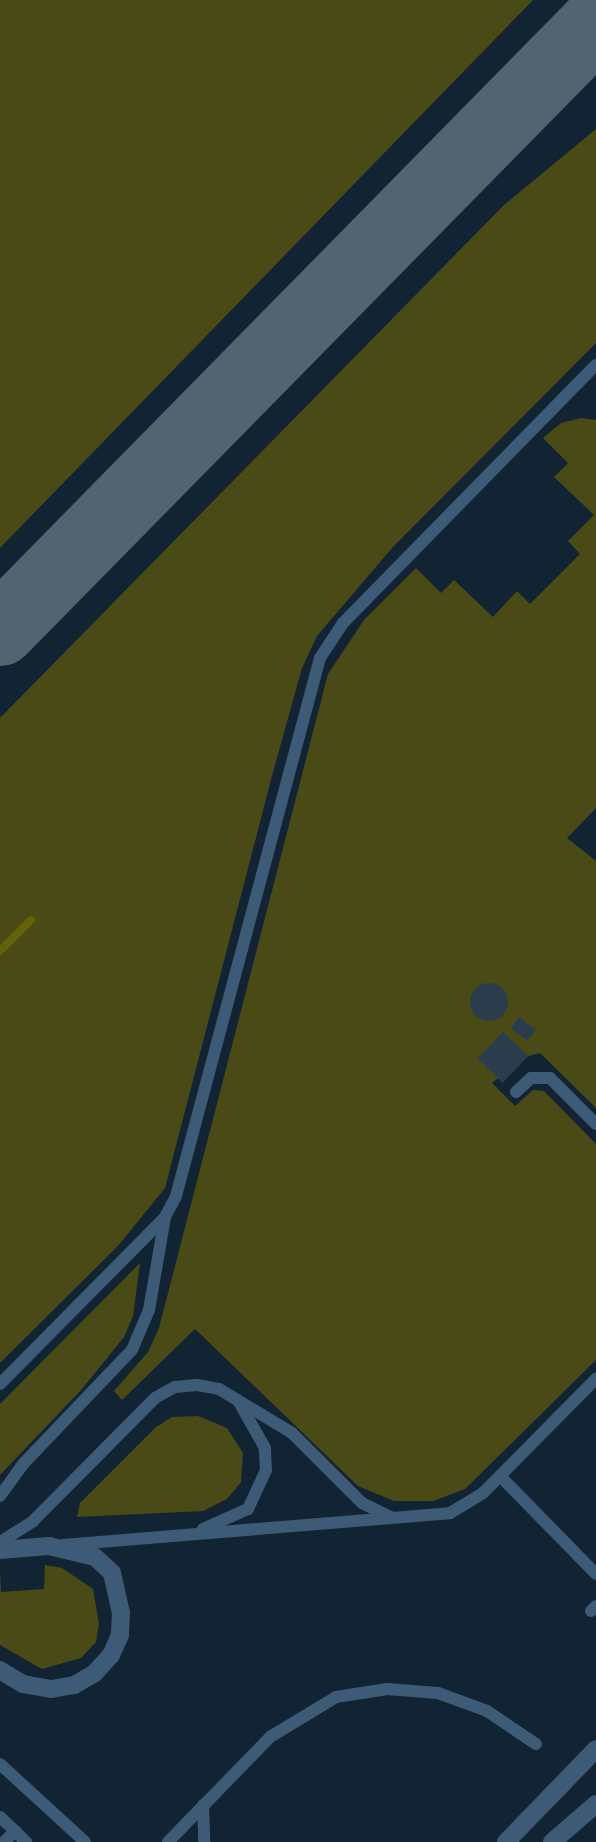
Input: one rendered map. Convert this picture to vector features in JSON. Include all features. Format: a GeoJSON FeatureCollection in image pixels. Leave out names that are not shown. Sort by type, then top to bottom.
{"type":"FeatureCollection","features":[{"type":"Feature","properties":{"kind":"street"},"geometry":{"type":"LineString","coordinates":[[0,1550],[50,1546],[94,1557],[112,1573],[119,1592],[120,1635],[111,1655],[94,1673],[74,1685],[51,1689],[23,1684],[0,1670]]}},
{"type":"Feature","properties":{"kind":"street"},"geometry":{"type":"LineString","coordinates":[[506,1842],[596,1749]]}},
{"type":"Feature","properties":{"kind":"street"},"geometry":{"type":"LineString","coordinates":[[552,1842],[596,1804]]}},
{"type":"Feature","properties":{"kind":"lane"},"geometry":{"type":"LineString","coordinates":[[0,1496],[24,1463],[132,1350],[149,1310],[165,1217],[183,1175],[320,658],[342,623],[596,365]]}},
{"type":"Feature","properties":{"kind":"lane"},"geometry":{"type":"LineString","coordinates":[[585,376],[596,386]]}},
{"type":"Feature","properties":{"kind":"lane"},"geometry":{"type":"LineString","coordinates":[[516,1092],[531,1077],[550,1077],[596,1124]]}},
{"type":"Feature","properties":{"kind":"lane"},"geometry":{"type":"LineString","coordinates":[[0,1384],[165,1217]]}},
{"type":"Feature","properties":{"kind":"lane"},"geometry":{"type":"LineString","coordinates":[[50,1546],[450,1513],[468,1505],[501,1477],[596,1379]]}},
{"type":"Feature","properties":{"kind":"lane"},"geometry":{"type":"LineString","coordinates":[[0,1542],[33,1521],[155,1398],[175,1387],[197,1385],[219,1389],[292,1433],[362,1503],[400,1519]]}},
{"type":"Feature","properties":{"kind":"lane"},"geometry":{"type":"LineString","coordinates":[[181,1536],[230,1520],[248,1509],[258,1492],[266,1470],[265,1448],[237,1399]]}},
{"type":"Feature","properties":{"kind":"lane"},"geometry":{"type":"LineString","coordinates":[[501,1477],[596,1573]]}},
{"type":"Feature","properties":{"kind":"lane"},"geometry":{"type":"LineString","coordinates":[[168,1842],[250,1755],[293,1720],[337,1696],[361,1691],[414,1689],[464,1701],[536,1744]]}},
{"type":"Feature","properties":{"kind":"lane"},"geometry":{"type":"LineString","coordinates":[[0,1764],[85,1842]]}},
{"type":"Feature","properties":{"kind":"lane"},"geometry":{"type":"LineString","coordinates":[[203,1805],[204,1842]]}},
{"type":"Feature","properties":{"kind":"lane"},"geometry":{"type":"LineString","coordinates":[[0,1817],[26,1842]]}},
{"type":"Feature","properties":{"kind":"lane"},"geometry":{"type":"LineString","coordinates":[[4,1842],[15,1831]]}},
{"type":"Feature","properties":{"kind":"shaded area"},"geometry":{"type":"Polygon","coordinates":[[[0,0],[533,0],[0,548],[0,0]]]}},
{"type":"Feature","properties":{"kind":"shaded area"},"geometry":{"type":"Polygon","coordinates":[[[596,129],[596,343],[392,548],[317,636],[302,668],[272,776],[165,1188],[118,1246],[0,1363],[0,718],[504,205],[596,129]]]}},
{"type":"Feature","properties":{"kind":"shaded area"},"geometry":{"type":"Polygon","coordinates":[[[581,418],[596,420],[596,808],[567,838],[596,861],[596,1108],[540,1053],[528,1056],[492,1083],[515,1106],[533,1090],[544,1091],[596,1144],[596,1360],[465,1489],[433,1501],[394,1501],[358,1486],[195,1329],[122,1400],[114,1391],[148,1352],[159,1328],[328,674],[364,620],[416,568],[441,593],[454,580],[493,617],[517,591],[530,604],[580,554],[568,541],[594,515],[554,477],[568,463],[543,438],[561,423],[581,418]]]}},
{"type":"Feature","properties":{"kind":"shaded area"},"geometry":{"type":"Polygon","coordinates":[[[140,1263],[133,1316],[124,1337],[82,1389],[0,1475],[0,1404],[140,1263]]]}},
{"type":"Feature","properties":{"kind":"shaded area"},"geometry":{"type":"Polygon","coordinates":[[[198,1416],[227,1428],[243,1453],[241,1482],[227,1499],[203,1511],[77,1517],[80,1503],[156,1427],[172,1417],[198,1416]]]}},
{"type":"Feature","properties":{"kind":"shaded area"},"geometry":{"type":"Polygon","coordinates":[[[45,1565],[62,1568],[93,1589],[99,1624],[96,1642],[81,1658],[42,1669],[0,1645],[0,1571],[1,1592],[44,1589],[45,1565]]]}},
{"type":"Feature","properties":{"kind":"building"},"geometry":{"type":"Polygon","coordinates":[[[489,983],[502,989],[508,1002],[502,1015],[489,1021],[476,1015],[470,1002],[476,989],[489,983]]]}},
{"type":"Feature","properties":{"kind":"building"},"geometry":{"type":"Polygon","coordinates":[[[519,1017],[536,1030],[527,1041],[511,1028],[519,1017]]]}},
{"type":"Feature","properties":{"kind":"building"},"geometry":{"type":"Polygon","coordinates":[[[503,1032],[528,1056],[502,1083],[477,1059],[503,1032]]]}},
{"type":"Feature","properties":{"kind":"waterway"},"geometry":{"type":"LineString","coordinates":[[0,951],[31,920]]}},
{"type":"Feature","properties":{"kind":"taxiway"},"geometry":{"type":"LineString","coordinates":[[0,630],[596,24]]}}]}
